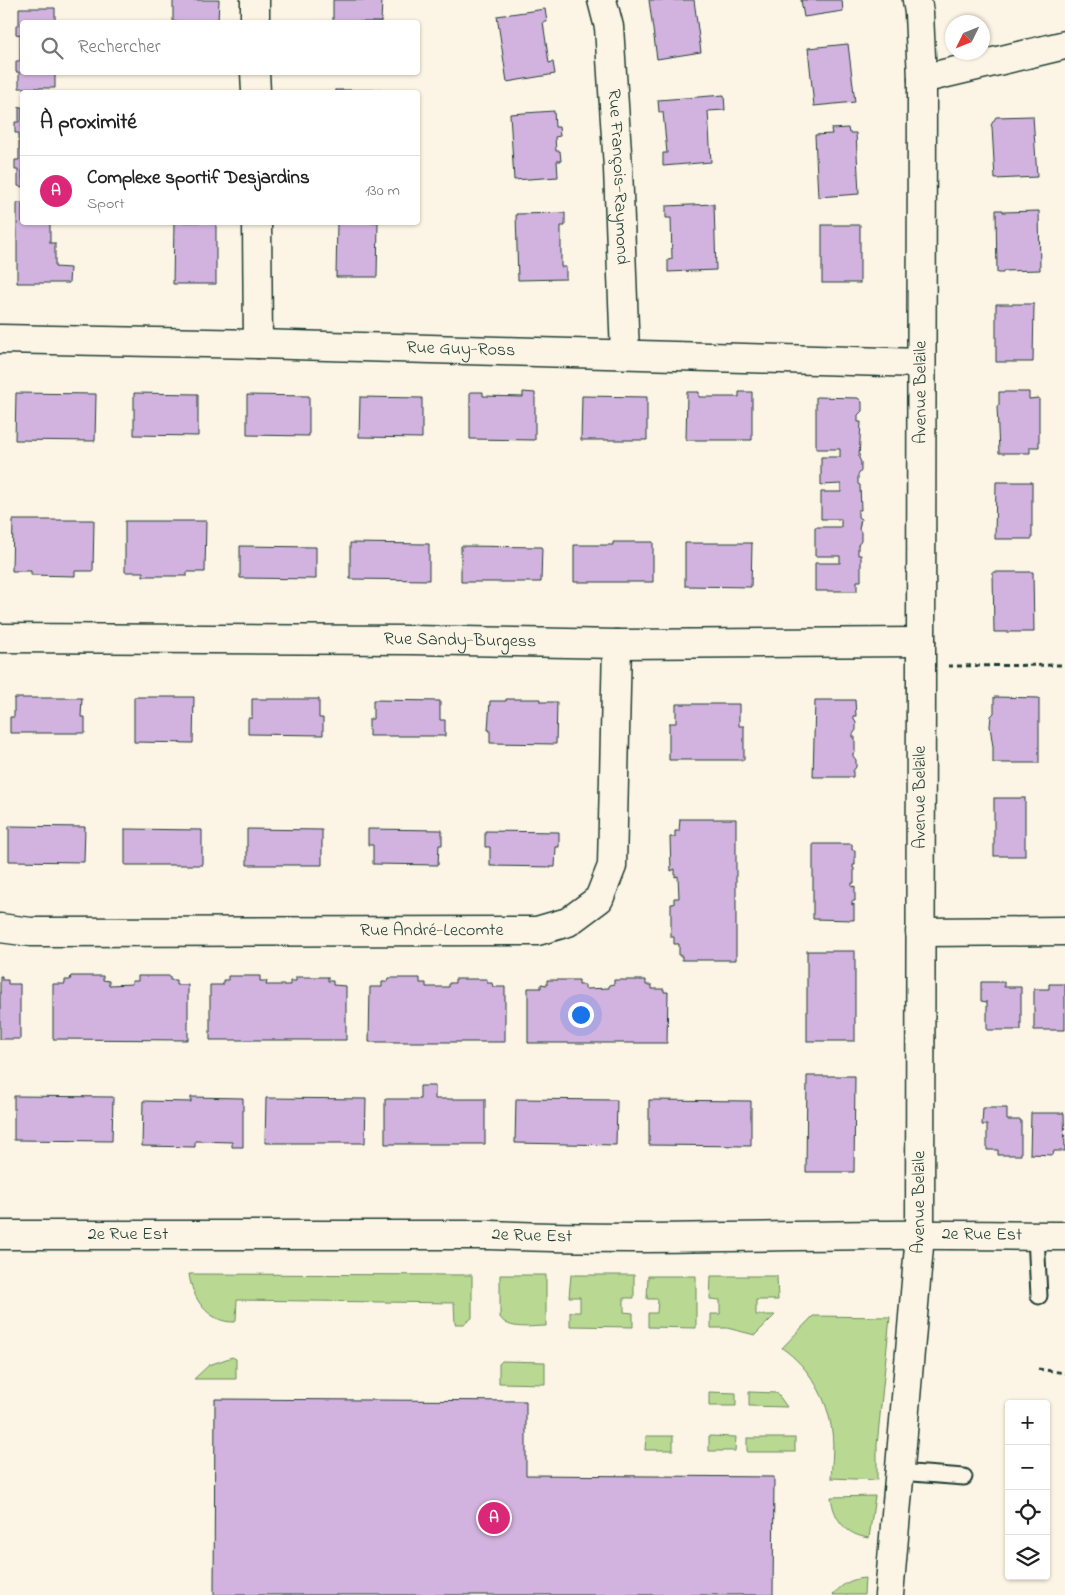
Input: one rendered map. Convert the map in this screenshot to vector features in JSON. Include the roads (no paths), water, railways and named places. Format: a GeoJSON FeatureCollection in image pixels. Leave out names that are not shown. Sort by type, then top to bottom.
{"type":"FeatureCollection","features":[{"type":"Feature","properties":{"kind":"street"},"geometry":{"type":"LineString","coordinates":[[255,0],[255,20]]}},
{"type":"Feature","properties":{"kind":"street","name":"Rue François-Raymond"},"geometry":{"type":"LineString","coordinates":[[602,0],[609,28],[617,150],[624,354]]}},
{"type":"Feature","properties":{"kind":"street","name":"Avenue Belzile"},"geometry":{"type":"LineString","coordinates":[[889,1595],[920,1235],[922,80],[917,0]]}},
{"type":"Feature","properties":{"kind":"street"},"geometry":{"type":"LineString","coordinates":[[922,80],[1065,45]]}},
{"type":"Feature","properties":{"kind":"street"},"geometry":{"type":"LineString","coordinates":[[256,75],[256,90]]}},
{"type":"Feature","properties":{"kind":"street"},"geometry":{"type":"LineString","coordinates":[[257,225],[258,344]]}},
{"type":"Feature","properties":{"kind":"street","name":"Rue Guy-Ross"},"geometry":{"type":"LineString","coordinates":[[0,339],[258,344],[921,363]]}},
{"type":"Feature","properties":{"kind":"street","name":"Rue Sandy-Burgess"},"geometry":{"type":"LineString","coordinates":[[0,638],[412,640],[617,644],[921,654]]}},
{"type":"Feature","properties":{"kind":"street","name":"Rue André-Lecomte"},"geometry":{"type":"LineString","coordinates":[[0,928],[31,932],[537,932],[568,922],[600,899],[612,866],[617,644]]}},
{"type":"Feature","properties":{"kind":"street"},"geometry":{"type":"LineString","coordinates":[[920,932],[1065,931]]}},
{"type":"Feature","properties":{"kind":"street","name":"2e Rue Est"},"geometry":{"type":"LineString","coordinates":[[0,1235],[491,1235],[558,1238],[920,1235],[1065,1236]]}},
{"type":"Feature","properties":{"kind":"lane"},"geometry":{"type":"LineString","coordinates":[[1036,1236],[1039,1296]]}},
{"type":"Feature","properties":{"kind":"lane"},"geometry":{"type":"LineString","coordinates":[[899,1472],[964,1477]]}},
{"type":"Feature","properties":{"kind":"place","name":"Complexe sportif Desjardins"},"geometry":{"type":"Point","coordinates":[494,1518]}}]}
